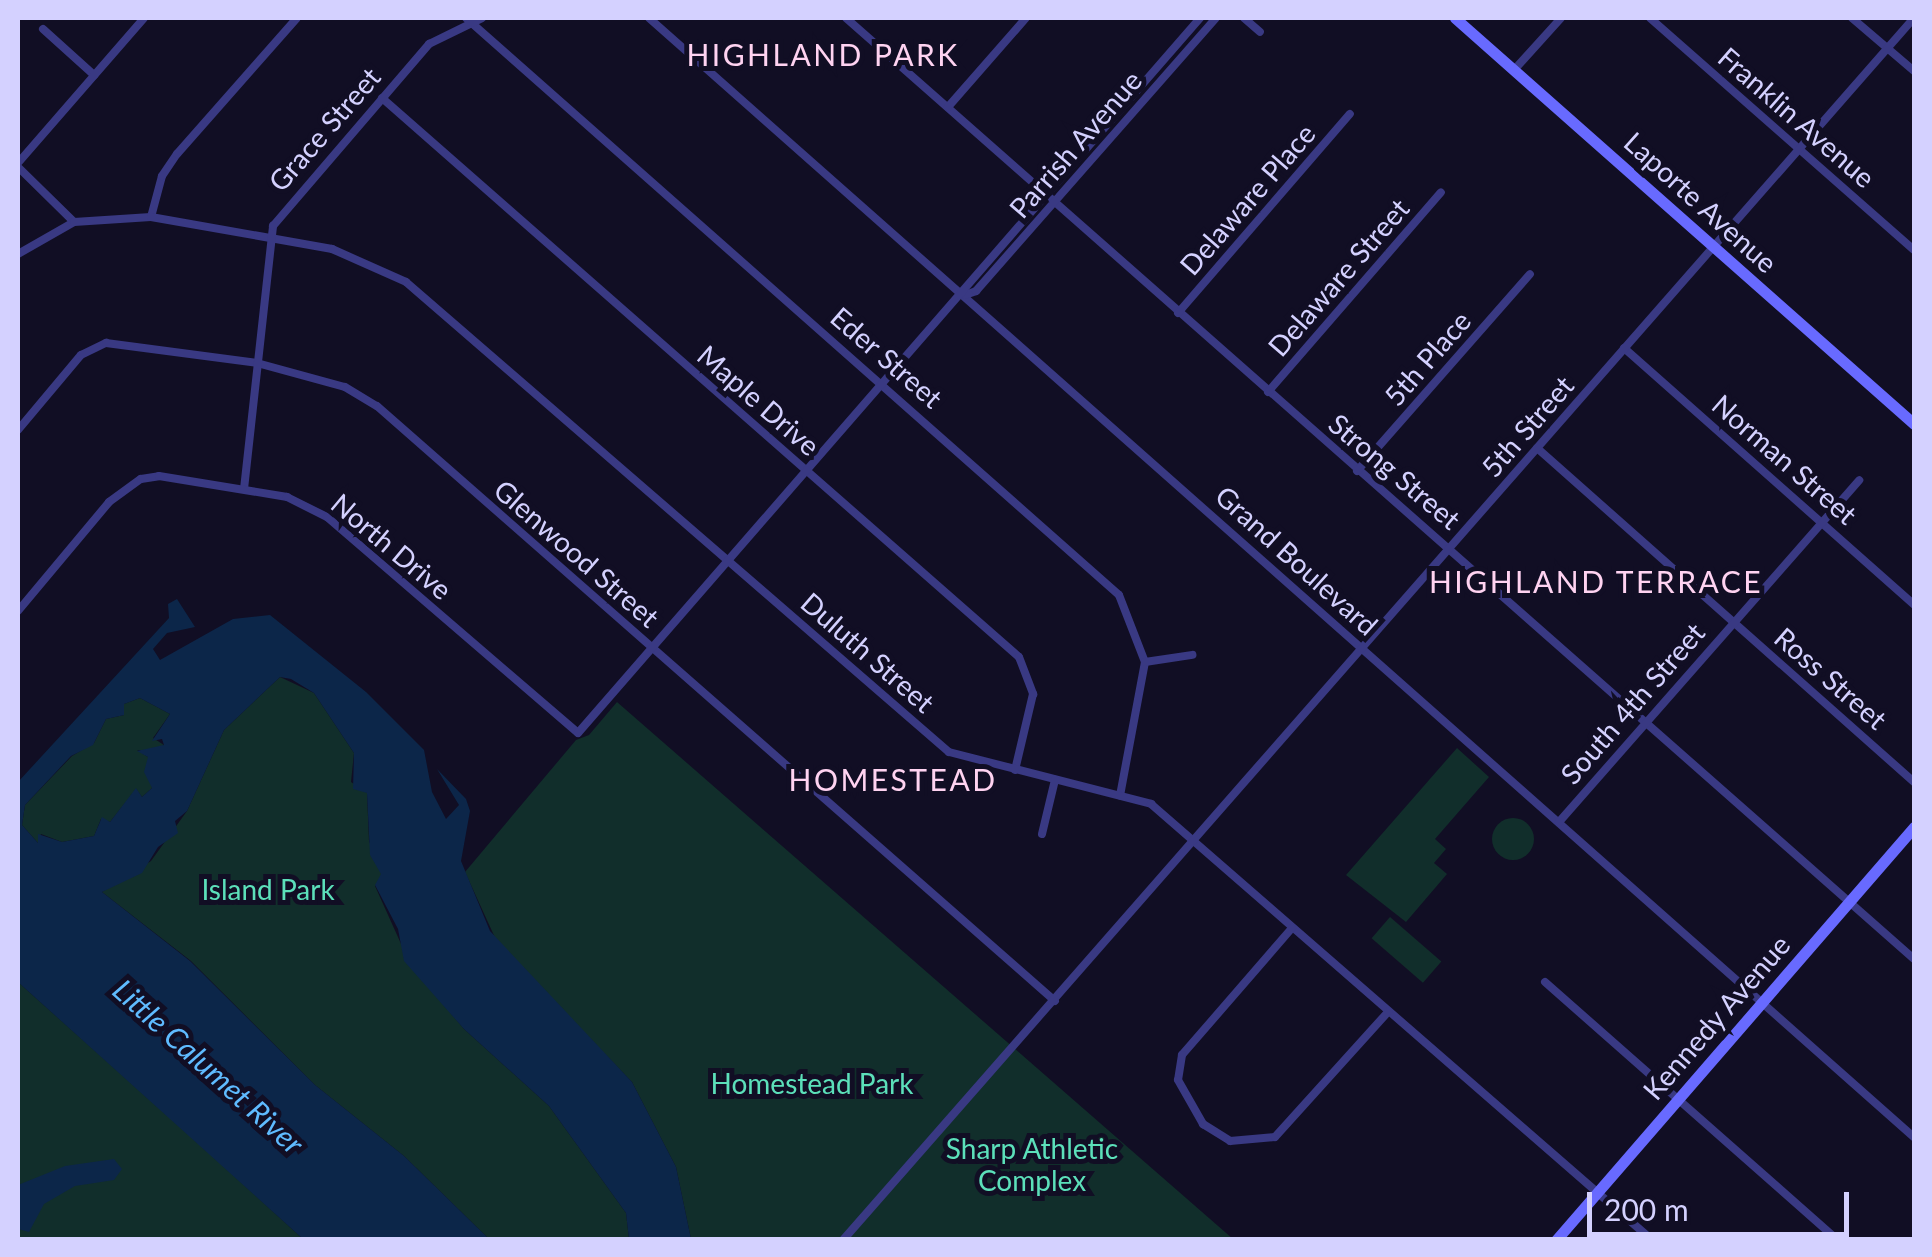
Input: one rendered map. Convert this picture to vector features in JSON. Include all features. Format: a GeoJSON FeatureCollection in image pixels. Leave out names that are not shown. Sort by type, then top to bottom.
{"type":"FeatureCollection","features":[{"type":"Feature","properties":{"kind":"street"},"geometry":{"type":"LineString","coordinates":[[74,222],[18,165],[144,18]]}},
{"type":"Feature","properties":{"kind":"street"},"geometry":{"type":"LineString","coordinates":[[151,218],[162,176],[177,154],[297,18]]}},
{"type":"Feature","properties":{"kind":"street","name":"Grace Street"},"geometry":{"type":"LineString","coordinates":[[244,489],[270,237],[278,216],[428,44],[469,20],[482,18]]}},
{"type":"Feature","properties":{"kind":"street","name":"Grand Boulevard"},"geometry":{"type":"LineString","coordinates":[[649,18],[1914,1137]]}},
{"type":"Feature","properties":{"kind":"street","name":"Strong Street"},"geometry":{"type":"LineString","coordinates":[[848,18],[1914,960]]}},
{"type":"Feature","properties":{"kind":"street"},"geometry":{"type":"LineString","coordinates":[[948,108],[1026,18]]}},
{"type":"Feature","properties":{"kind":"street","name":"Parrish Avenue"},"geometry":{"type":"LineString","coordinates":[[578,732],[654,651],[965,296],[1046,194],[1200,18]]}},
{"type":"Feature","properties":{"kind":"street","name":"Parrish Avenue"},"geometry":{"type":"LineString","coordinates":[[965,296],[976,291],[1216,18]]}},
{"type":"Feature","properties":{"kind":"street"},"geometry":{"type":"LineString","coordinates":[[1244,18],[1260,32]]}},
{"type":"Feature","properties":{"kind":"street","name":"Laporte Avenue"},"geometry":{"type":"LineString","coordinates":[[1455,18],[1914,423]]}},
{"type":"Feature","properties":{"kind":"street"},"geometry":{"type":"LineString","coordinates":[[1514,70],[1561,18]]}},
{"type":"Feature","properties":{"kind":"street","name":"Franklin Avenue"},"geometry":{"type":"LineString","coordinates":[[1650,18],[1914,250]]}},
{"type":"Feature","properties":{"kind":"street"},"geometry":{"type":"LineString","coordinates":[[1852,18],[1914,71]]}},
{"type":"Feature","properties":{"kind":"street","name":"5th Street"},"geometry":{"type":"LineString","coordinates":[[842,1240],[1914,18]]}},
{"type":"Feature","properties":{"kind":"street","name":"Eder Street"},"geometry":{"type":"LineString","coordinates":[[469,20],[1096,570],[1119,595],[1145,662]]}},
{"type":"Feature","properties":{"kind":"street"},"geometry":{"type":"LineString","coordinates":[[43,29],[94,74]]}},
{"type":"Feature","properties":{"kind":"street","name":"Maple Drive"},"geometry":{"type":"LineString","coordinates":[[382,98],[1025,664],[1032,694],[1015,770]]}},
{"type":"Feature","properties":{"kind":"street","name":"Delaware Place"},"geometry":{"type":"LineString","coordinates":[[1178,312],[1350,114]]}},
{"type":"Feature","properties":{"kind":"street","name":"Delaware Street"},"geometry":{"type":"LineString","coordinates":[[1268,392],[1442,192]]}},
{"type":"Feature","properties":{"kind":"street","name":"Duluth Street"},"geometry":{"type":"LineString","coordinates":[[18,254],[74,222],[151,218],[270,237],[366,261],[437,302],[949,752],[1151,804],[1652,1240]]}},
{"type":"Feature","properties":{"kind":"street","name":"5th Place"},"geometry":{"type":"LineString","coordinates":[[1357,471],[1530,274]]}},
{"type":"Feature","properties":{"kind":"street","name":"Glenwood Street"},"geometry":{"type":"LineString","coordinates":[[18,430],[81,355],[106,343],[314,374],[377,406],[1055,1000]]}},
{"type":"Feature","properties":{"kind":"street","name":"Norman Street"},"geometry":{"type":"LineString","coordinates":[[1624,348],[1914,605]]}},
{"type":"Feature","properties":{"kind":"street","name":"Ross Street"},"geometry":{"type":"LineString","coordinates":[[1538,448],[1914,782]]}},
{"type":"Feature","properties":{"kind":"street","name":"North Drive"},"geometry":{"type":"LineString","coordinates":[[18,612],[109,502],[140,480],[158,476],[287,498],[327,517],[578,732]]}},
{"type":"Feature","properties":{"kind":"street","name":"South 4th Street"},"geometry":{"type":"LineString","coordinates":[[1558,822],[1859,480]]}},
{"type":"Feature","properties":{"kind":"street"},"geometry":{"type":"LineString","coordinates":[[1120,796],[1145,662],[1192,654]]}},
{"type":"Feature","properties":{"kind":"street"},"geometry":{"type":"LineString","coordinates":[[1042,834],[1055,780]]}},
{"type":"Feature","properties":{"kind":"street","name":"Kennedy Avenue"},"geometry":{"type":"LineString","coordinates":[[1556,1240],[1914,827]]}},
{"type":"Feature","properties":{"kind":"street"},"geometry":{"type":"LineString","coordinates":[[1292,928],[1182,1055],[1178,1080],[1203,1124],[1230,1141],[1275,1137],[1388,1012]]}},
{"type":"Feature","properties":{"kind":"street"},"geometry":{"type":"LineString","coordinates":[[1546,982],[1838,1240]]}},
{"type":"Feature","properties":{"kind":"green space","name":"Island Park"},"geometry":{"type":"Polygon","coordinates":[[[280,677],[314,693],[354,753],[351,782],[367,793],[369,841],[382,874],[375,886],[411,966],[464,1029],[549,1106],[626,1213],[629,1239],[489,1239],[404,1156],[315,1085],[191,961],[102,892],[151,861],[187,811],[224,730],[280,677]]]}},
{"type":"Feature","properties":{"kind":"green space"},"geometry":{"type":"Polygon","coordinates":[[[140,698],[170,714],[153,738],[164,745],[154,752],[137,750],[148,757],[152,788],[142,797],[136,789],[110,822],[101,819],[94,836],[62,842],[41,834],[38,843],[22,825],[25,805],[72,756],[94,743],[106,719],[124,715],[124,704],[140,698]]]}},
{"type":"Feature","properties":{"kind":"green space","name":"Homestead Park"},"geometry":{"type":"Polygon","coordinates":[[[617,702],[1233,1239],[691,1239],[676,1167],[632,1082],[497,942],[465,872],[576,740],[589,735],[617,702]]]}},
{"type":"Feature","properties":{"kind":"green space"},"geometry":{"type":"Polygon","coordinates":[[[1457,748],[1489,777],[1435,839],[1446,849],[1434,863],[1447,874],[1406,922],[1346,875],[1457,748]]]}},
{"type":"Feature","properties":{"kind":"green space"},"geometry":{"type":"Polygon","coordinates":[[[1513,818],[1528,824],[1534,839],[1528,854],[1513,860],[1498,854],[1492,839],[1498,824],[1513,818]]]}},
{"type":"Feature","properties":{"kind":"green space"},"geometry":{"type":"Polygon","coordinates":[[[1390,917],[1441,962],[1423,983],[1372,938],[1390,917]]]}},
{"type":"Feature","properties":{"kind":"green space"},"geometry":{"type":"Polygon","coordinates":[[[18,982],[208,1152],[303,1239],[18,1239],[18,982]]]}},
{"type":"Feature","properties":{"kind":"water","name":"Little Calumet River"},"geometry":{"type":"Polygon","coordinates":[[[177,599],[195,627],[167,633],[153,649],[160,660],[233,619],[270,615],[366,692],[424,750],[432,792],[446,819],[459,805],[437,769],[466,799],[470,811],[461,861],[490,931],[632,1082],[676,1167],[691,1239],[629,1239],[626,1213],[549,1106],[464,1029],[404,961],[398,929],[375,885],[381,874],[370,855],[367,793],[353,789],[354,753],[314,693],[291,679],[280,677],[224,730],[187,811],[175,821],[178,833],[158,847],[142,873],[102,892],[190,961],[315,1085],[404,1156],[489,1239],[303,1239],[18,982],[18,782],[169,618],[168,604],[177,599]],[[140,698],[124,704],[124,715],[106,719],[93,745],[71,756],[25,805],[22,825],[38,843],[38,834],[62,842],[94,836],[102,817],[110,822],[136,788],[142,797],[152,788],[144,772],[148,757],[137,751],[164,745],[162,739],[152,741],[170,714],[140,698]]]}},
{"type":"Feature","properties":{"kind":"water"},"geometry":{"type":"Polygon","coordinates":[[[114,1159],[122,1169],[114,1180],[75,1186],[44,1204],[29,1232],[18,1229],[18,1185],[65,1166],[114,1159]]]}},
{"type":"Feature","properties":{"kind":"district","name":"HIGHLAND PARK"},"geometry":{"type":"Point","coordinates":[823,54]}},
{"type":"Feature","properties":{"kind":"district","name":"HIGHLAND TERRACE"},"geometry":{"type":"Point","coordinates":[1596,581]}},
{"type":"Feature","properties":{"kind":"district","name":"HOMESTEAD"},"geometry":{"type":"Point","coordinates":[893,779]}},
{"type":"Feature","properties":{"kind":"park label","name":"Sharp Athletic Complex"},"geometry":{"type":"Point","coordinates":[1032,1164]}}]}
